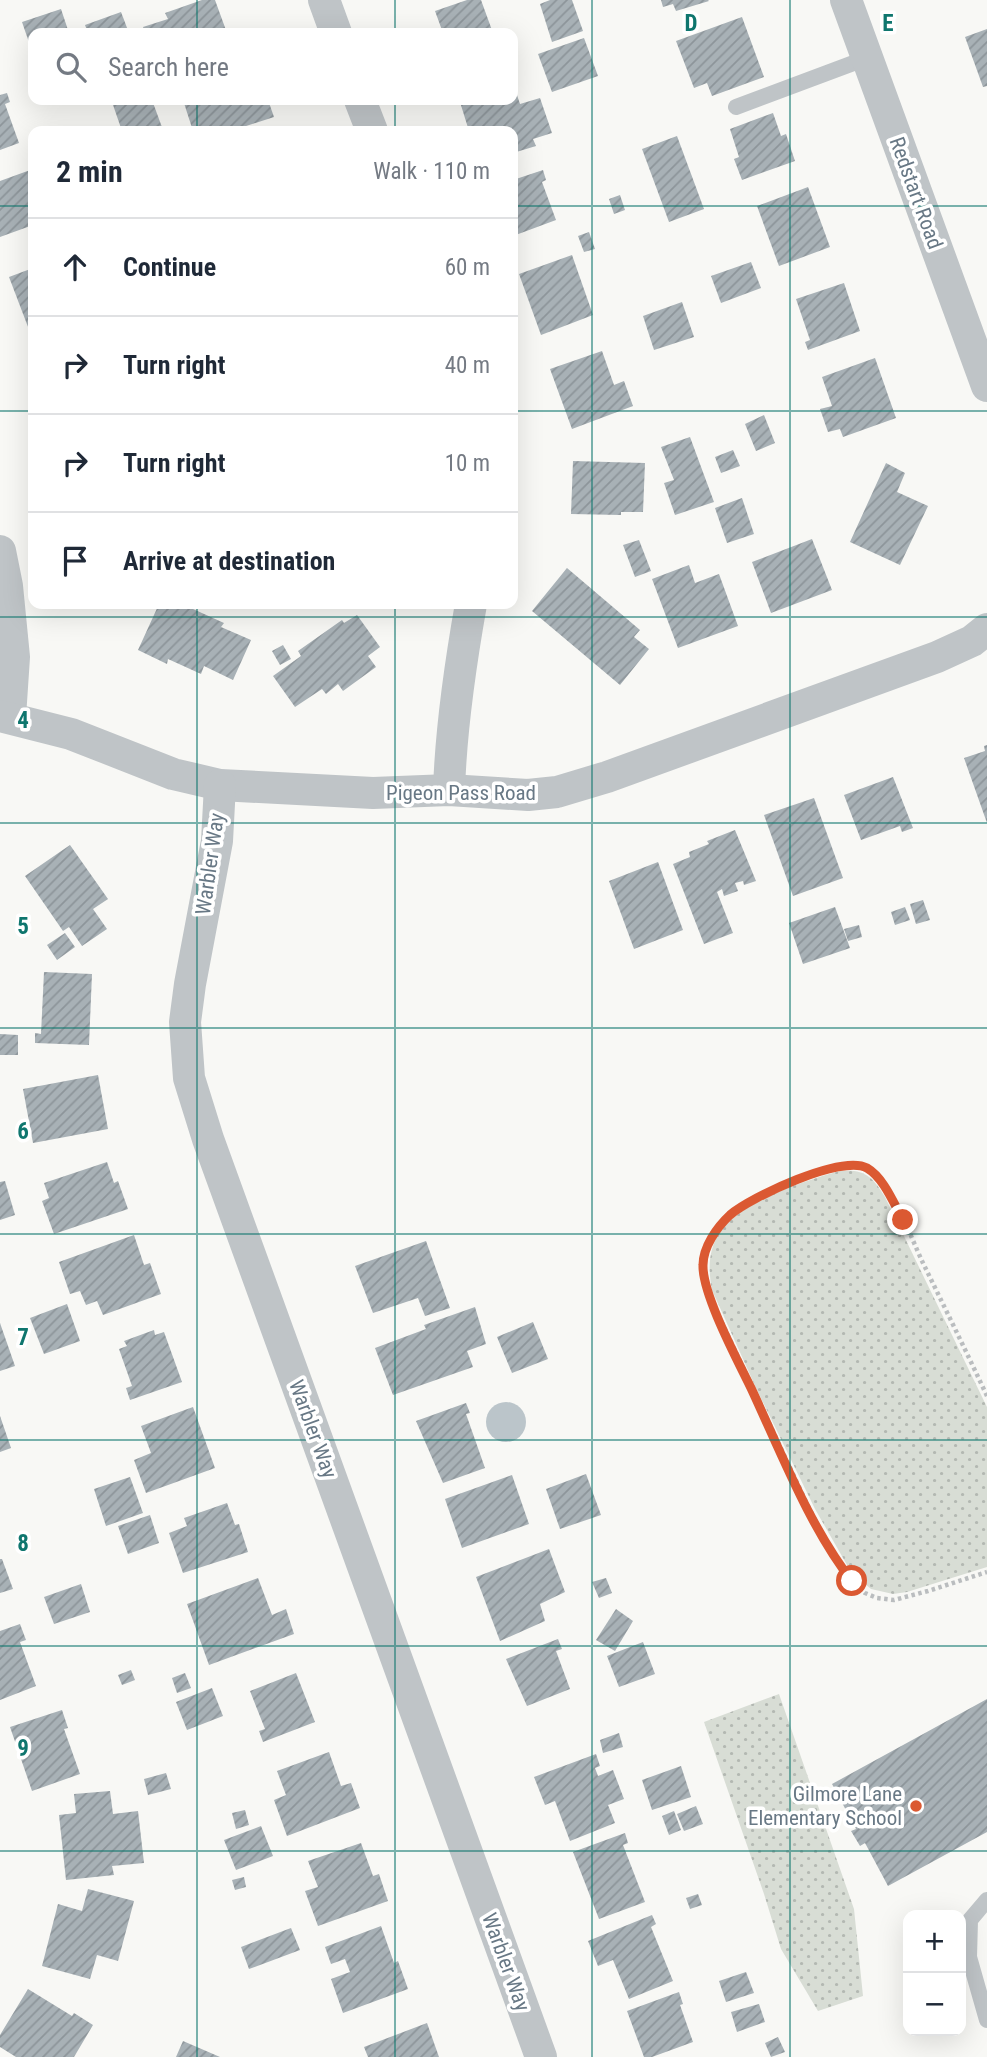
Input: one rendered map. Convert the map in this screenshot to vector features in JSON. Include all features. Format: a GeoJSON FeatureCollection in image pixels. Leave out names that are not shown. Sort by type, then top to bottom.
{"type":"FeatureCollection","features":[{"type":"Feature","properties":{"kind":"street"},"geometry":{"type":"LineString","coordinates":[[324,0],[334,28]]}},
{"type":"Feature","properties":{"kind":"street","name":"Redstart Road"},"geometry":{"type":"LineString","coordinates":[[846,0],[987,386]]}},
{"type":"Feature","properties":{"kind":"street"},"geometry":{"type":"LineString","coordinates":[[362,105],[370,126]]}},
{"type":"Feature","properties":{"kind":"street"},"geometry":{"type":"LineString","coordinates":[[0,551],[7,586],[14,657],[5,717]]}},
{"type":"Feature","properties":{"kind":"street"},"geometry":{"type":"LineString","coordinates":[[449,790],[458,678],[470,609]]}},
{"type":"Feature","properties":{"kind":"street","name":"Pigeon Pass Road"},"geometry":{"type":"LineString","coordinates":[[5,717],[71,734],[173,775],[220,785],[373,793],[449,790],[528,795],[557,792],[607,777],[937,657],[972,641],[987,629]]}},
{"type":"Feature","properties":{"kind":"street","name":"Warbler Way"},"geometry":{"type":"LineString","coordinates":[[220,785],[217,841],[185,1022],[190,1079],[208,1139],[541,2057]]}},
{"type":"Feature","properties":{"kind":"lane"},"geometry":{"type":"LineString","coordinates":[[736,107],[867,58]]}},
{"type":"Feature","properties":{"kind":"lane"},"geometry":{"type":"LineString","coordinates":[[987,1900],[970,1920],[969,1957],[987,2020]]}},
{"type":"Feature","properties":{"kind":"path"},"geometry":{"type":"LineString","coordinates":[[987,1396],[903,1220],[886,1190],[868,1168],[854,1164],[824,1169],[745,1203],[720,1225],[708,1247],[703,1264],[709,1295],[808,1508],[842,1569],[866,1593],[877,1598],[894,1600],[987,1572]]}},
{"type":"Feature","properties":{"kind":"shaded area"},"geometry":{"type":"Polygon","coordinates":[[[840,1171],[856,1171],[867,1175],[885,1197],[987,1407],[987,1567],[893,1594],[871,1589],[851,1572],[815,1509],[712,1290],[710,1260],[713,1246],[730,1221],[742,1211],[775,1194],[840,1171]]]}},
{"type":"Feature","properties":{"kind":"shaded area"},"geometry":{"type":"Polygon","coordinates":[[[506,1402],[520,1408],[526,1422],[520,1436],[506,1442],[492,1436],[486,1422],[492,1408],[506,1402]]]}},
{"type":"Feature","properties":{"kind":"shaded area"},"geometry":{"type":"Polygon","coordinates":[[[779,1694],[854,1909],[863,1996],[818,2011],[781,1949],[704,1722],[779,1694]]]}},
{"type":"Feature","properties":{"kind":"building"},"geometry":{"type":"Polygon","coordinates":[[[202,0],[215,0],[225,28],[143,28],[168,19],[165,13],[202,0]]]}},
{"type":"Feature","properties":{"kind":"building"},"geometry":{"type":"Polygon","coordinates":[[[467,0],[481,0],[491,28],[441,28],[435,11],[467,0]]]}},
{"type":"Feature","properties":{"kind":"building"},"geometry":{"type":"Polygon","coordinates":[[[550,0],[572,0],[583,31],[552,42],[540,4],[550,0]]]}},
{"type":"Feature","properties":{"kind":"building"},"geometry":{"type":"Polygon","coordinates":[[[661,0],[709,1],[676,11],[673,4],[663,7],[661,0]]]}},
{"type":"Feature","properties":{"kind":"building"},"geometry":{"type":"Polygon","coordinates":[[[61,9],[67,28],[28,28],[28,39],[22,22],[61,9]]]}},
{"type":"Feature","properties":{"kind":"building"},"geometry":{"type":"Polygon","coordinates":[[[121,12],[127,28],[86,28],[85,25],[121,12]]]}},
{"type":"Feature","properties":{"kind":"building"},"geometry":{"type":"Polygon","coordinates":[[[742,17],[764,77],[712,96],[707,83],[694,88],[676,41],[742,17]]]}},
{"type":"Feature","properties":{"kind":"building"},"geometry":{"type":"Polygon","coordinates":[[[987,29],[987,86],[983,87],[965,37],[987,29]]]}},
{"type":"Feature","properties":{"kind":"building"},"geometry":{"type":"Polygon","coordinates":[[[584,38],[598,76],[552,92],[538,54],[584,38]]]}},
{"type":"Feature","properties":{"kind":"building"},"geometry":{"type":"Polygon","coordinates":[[[7,93],[10,102],[5,104],[19,143],[0,150],[0,95],[7,93]]]}},
{"type":"Feature","properties":{"kind":"building"},"geometry":{"type":"Polygon","coordinates":[[[518,98],[520,104],[540,98],[552,133],[533,139],[536,146],[518,151],[518,126],[467,126],[461,105],[518,105],[518,98]]]}},
{"type":"Feature","properties":{"kind":"building"},"geometry":{"type":"Polygon","coordinates":[[[113,105],[154,105],[162,126],[120,126],[113,105]]]}},
{"type":"Feature","properties":{"kind":"building"},"geometry":{"type":"Polygon","coordinates":[[[185,105],[270,105],[274,117],[246,126],[191,126],[185,105]]]}},
{"type":"Feature","properties":{"kind":"building"},"geometry":{"type":"Polygon","coordinates":[[[773,113],[781,136],[786,134],[795,161],[742,180],[734,159],[739,157],[730,129],[773,113]]]}},
{"type":"Feature","properties":{"kind":"building"},"geometry":{"type":"Polygon","coordinates":[[[677,136],[704,209],[669,222],[642,149],[677,136]]]}},
{"type":"Feature","properties":{"kind":"building"},"geometry":{"type":"Polygon","coordinates":[[[543,170],[546,180],[542,182],[556,220],[518,234],[518,178],[543,170]]]}},
{"type":"Feature","properties":{"kind":"building"},"geometry":{"type":"Polygon","coordinates":[[[28,171],[28,227],[0,237],[0,181],[28,171]]]}},
{"type":"Feature","properties":{"kind":"building"},"geometry":{"type":"Polygon","coordinates":[[[808,187],[830,247],[779,266],[757,206],[808,187]]]}},
{"type":"Feature","properties":{"kind":"building"},"geometry":{"type":"Polygon","coordinates":[[[620,195],[625,210],[614,214],[609,199],[620,195]]]}},
{"type":"Feature","properties":{"kind":"building"},"geometry":{"type":"Polygon","coordinates":[[[589,232],[595,249],[584,252],[578,236],[589,232]]]}},
{"type":"Feature","properties":{"kind":"building"},"geometry":{"type":"Polygon","coordinates":[[[572,255],[593,315],[541,335],[519,274],[572,255]]]}},
{"type":"Feature","properties":{"kind":"building"},"geometry":{"type":"Polygon","coordinates":[[[751,262],[761,288],[721,303],[711,276],[751,262]]]}},
{"type":"Feature","properties":{"kind":"building"},"geometry":{"type":"Polygon","coordinates":[[[28,270],[28,327],[9,277],[28,270]]]}},
{"type":"Feature","properties":{"kind":"building"},"geometry":{"type":"Polygon","coordinates":[[[844,283],[860,331],[808,350],[805,342],[810,340],[796,299],[844,283]]]}},
{"type":"Feature","properties":{"kind":"building"},"geometry":{"type":"Polygon","coordinates":[[[682,302],[694,337],[654,350],[643,316],[682,302]]]}},
{"type":"Feature","properties":{"kind":"building"},"geometry":{"type":"Polygon","coordinates":[[[602,351],[614,385],[624,381],[633,406],[572,429],[550,369],[602,351]]]}},
{"type":"Feature","properties":{"kind":"building"},"geometry":{"type":"Polygon","coordinates":[[[875,358],[896,418],[843,437],[840,429],[828,432],[820,409],[832,406],[822,377],[875,358]]]}},
{"type":"Feature","properties":{"kind":"building"},"geometry":{"type":"Polygon","coordinates":[[[764,415],[775,443],[756,451],[745,424],[764,415]]]}},
{"type":"Feature","properties":{"kind":"building"},"geometry":{"type":"Polygon","coordinates":[[[690,437],[714,502],[675,515],[664,483],[674,480],[661,447],[690,437]]]}},
{"type":"Feature","properties":{"kind":"building"},"geometry":{"type":"Polygon","coordinates":[[[733,450],[740,466],[721,473],[715,457],[733,450]]]}},
{"type":"Feature","properties":{"kind":"building"},"geometry":{"type":"Polygon","coordinates":[[[573,461],[645,463],[643,512],[621,512],[621,515],[571,514],[573,461]]]}},
{"type":"Feature","properties":{"kind":"building"},"geometry":{"type":"Polygon","coordinates":[[[886,463],[905,473],[897,492],[928,506],[900,565],[850,542],[886,463]]]}},
{"type":"Feature","properties":{"kind":"building"},"geometry":{"type":"Polygon","coordinates":[[[742,498],[754,534],[727,543],[715,508],[742,498]]]}},
{"type":"Feature","properties":{"kind":"building"},"geometry":{"type":"Polygon","coordinates":[[[812,539],[832,590],[771,613],[752,562],[812,539]]]}},
{"type":"Feature","properties":{"kind":"building"},"geometry":{"type":"Polygon","coordinates":[[[639,540],[651,571],[635,577],[623,545],[639,540]]]}},
{"type":"Feature","properties":{"kind":"building"},"geometry":{"type":"Polygon","coordinates":[[[689,565],[695,583],[719,574],[738,626],[678,648],[652,579],[689,565]]]}},
{"type":"Feature","properties":{"kind":"building"},"geometry":{"type":"Polygon","coordinates":[[[567,568],[640,630],[634,637],[649,649],[620,685],[532,611],[567,568]]]}},
{"type":"Feature","properties":{"kind":"building"},"geometry":{"type":"Polygon","coordinates":[[[157,609],[193,609],[224,623],[221,627],[251,640],[233,680],[204,666],[201,674],[168,659],[167,664],[138,650],[157,609]]]}},
{"type":"Feature","properties":{"kind":"building"},"geometry":{"type":"Polygon","coordinates":[[[357,615],[380,647],[368,656],[376,667],[343,691],[338,684],[326,694],[322,689],[295,707],[273,676],[301,656],[298,651],[342,620],[344,623],[357,615]]]}},
{"type":"Feature","properties":{"kind":"building"},"geometry":{"type":"Polygon","coordinates":[[[283,645],[291,659],[280,665],[272,651],[283,645]]]}},
{"type":"Feature","properties":{"kind":"building"},"geometry":{"type":"Polygon","coordinates":[[[987,745],[987,823],[964,758],[985,751],[984,746],[987,745]]]}},
{"type":"Feature","properties":{"kind":"building"},"geometry":{"type":"Polygon","coordinates":[[[893,777],[913,828],[902,832],[900,826],[861,840],[844,795],[893,777]]]}},
{"type":"Feature","properties":{"kind":"building"},"geometry":{"type":"Polygon","coordinates":[[[814,798],[843,878],[793,896],[764,815],[814,798]]]}},
{"type":"Feature","properties":{"kind":"building"},"geometry":{"type":"Polygon","coordinates":[[[735,830],[756,881],[744,885],[743,881],[735,883],[738,891],[724,896],[722,889],[717,892],[733,933],[704,944],[673,864],[690,857],[689,852],[709,844],[707,841],[735,830]]]}},
{"type":"Feature","properties":{"kind":"building"},"geometry":{"type":"Polygon","coordinates":[[[70,845],[108,899],[93,909],[107,929],[82,946],[69,927],[63,931],[25,876],[70,845]]]}},
{"type":"Feature","properties":{"kind":"building"},"geometry":{"type":"Polygon","coordinates":[[[658,862],[683,930],[634,949],[609,881],[658,862]]]}},
{"type":"Feature","properties":{"kind":"building"},"geometry":{"type":"Polygon","coordinates":[[[923,900],[930,920],[916,924],[910,904],[923,900]]]}},
{"type":"Feature","properties":{"kind":"building"},"geometry":{"type":"Polygon","coordinates":[[[835,907],[850,948],[803,964],[789,923],[835,907]]]}},
{"type":"Feature","properties":{"kind":"building"},"geometry":{"type":"Polygon","coordinates":[[[905,907],[910,920],[895,925],[891,912],[905,907]]]}},
{"type":"Feature","properties":{"kind":"building"},"geometry":{"type":"Polygon","coordinates":[[[859,925],[862,937],[848,941],[844,929],[859,925]]]}},
{"type":"Feature","properties":{"kind":"building"},"geometry":{"type":"Polygon","coordinates":[[[65,933],[75,947],[57,960],[47,945],[65,933]]]}},
{"type":"Feature","properties":{"kind":"building"},"geometry":{"type":"Polygon","coordinates":[[[44,972],[92,974],[89,1045],[35,1043],[35,1033],[41,1034],[44,972]]]}},
{"type":"Feature","properties":{"kind":"building"},"geometry":{"type":"Polygon","coordinates":[[[0,1034],[18,1035],[18,1055],[0,1055],[0,1034]]]}},
{"type":"Feature","properties":{"kind":"building"},"geometry":{"type":"Polygon","coordinates":[[[98,1075],[108,1129],[33,1143],[23,1089],[98,1075]]]}},
{"type":"Feature","properties":{"kind":"building"},"geometry":{"type":"Polygon","coordinates":[[[107,1162],[114,1183],[118,1181],[128,1209],[54,1234],[42,1201],[49,1198],[44,1183],[107,1162]]]}},
{"type":"Feature","properties":{"kind":"building"},"geometry":{"type":"Polygon","coordinates":[[[5,1181],[15,1215],[0,1220],[0,1182],[5,1181]]]}},
{"type":"Feature","properties":{"kind":"building"},"geometry":{"type":"Polygon","coordinates":[[[134,1235],[144,1265],[150,1263],[161,1294],[103,1315],[97,1301],[86,1305],[80,1291],[70,1294],[59,1262],[134,1235]]]}},
{"type":"Feature","properties":{"kind":"building"},"geometry":{"type":"Polygon","coordinates":[[[426,1241],[450,1308],[425,1316],[418,1298],[373,1313],[355,1266],[426,1241]]]}},
{"type":"Feature","properties":{"kind":"building"},"geometry":{"type":"Polygon","coordinates":[[[67,1304],[80,1341],[44,1354],[30,1318],[67,1304]]]}},
{"type":"Feature","properties":{"kind":"building"},"geometry":{"type":"Polygon","coordinates":[[[475,1307],[486,1344],[467,1351],[473,1367],[393,1395],[375,1348],[426,1329],[424,1325],[475,1307]]]}},
{"type":"Feature","properties":{"kind":"building"},"geometry":{"type":"Polygon","coordinates":[[[533,1322],[548,1359],[512,1373],[497,1337],[533,1322]]]}},
{"type":"Feature","properties":{"kind":"building"},"geometry":{"type":"Polygon","coordinates":[[[0,1323],[15,1366],[0,1371],[0,1323]]]}},
{"type":"Feature","properties":{"kind":"building"},"geometry":{"type":"Polygon","coordinates":[[[154,1330],[155,1335],[164,1332],[182,1382],[130,1400],[126,1388],[132,1386],[119,1349],[127,1346],[124,1341],[154,1330]]]}},
{"type":"Feature","properties":{"kind":"building"},"geometry":{"type":"Polygon","coordinates":[[[466,1403],[470,1413],[466,1414],[485,1468],[443,1483],[416,1421],[466,1403]]]}},
{"type":"Feature","properties":{"kind":"building"},"geometry":{"type":"Polygon","coordinates":[[[193,1407],[215,1468],[146,1493],[134,1460],[151,1453],[141,1426],[193,1407]]]}},
{"type":"Feature","properties":{"kind":"building"},"geometry":{"type":"Polygon","coordinates":[[[0,1416],[11,1448],[0,1452],[0,1416]]]}},
{"type":"Feature","properties":{"kind":"building"},"geometry":{"type":"Polygon","coordinates":[[[586,1474],[601,1515],[560,1529],[546,1489],[586,1474]]]}},
{"type":"Feature","properties":{"kind":"building"},"geometry":{"type":"Polygon","coordinates":[[[512,1475],[529,1524],[462,1548],[445,1499],[512,1475]]]}},
{"type":"Feature","properties":{"kind":"building"},"geometry":{"type":"Polygon","coordinates":[[[130,1477],[143,1513],[106,1526],[94,1489],[130,1477]]]}},
{"type":"Feature","properties":{"kind":"building"},"geometry":{"type":"Polygon","coordinates":[[[227,1503],[235,1525],[239,1524],[248,1552],[183,1573],[169,1533],[187,1526],[184,1518],[227,1503]]]}},
{"type":"Feature","properties":{"kind":"building"},"geometry":{"type":"Polygon","coordinates":[[[150,1515],[159,1543],[128,1554],[118,1526],[150,1515]]]}},
{"type":"Feature","properties":{"kind":"building"},"geometry":{"type":"Polygon","coordinates":[[[549,1549],[565,1592],[540,1604],[545,1621],[500,1641],[476,1577],[549,1549]]]}},
{"type":"Feature","properties":{"kind":"building"},"geometry":{"type":"Polygon","coordinates":[[[0,1559],[13,1589],[0,1593],[0,1559]]]}},
{"type":"Feature","properties":{"kind":"building"},"geometry":{"type":"Polygon","coordinates":[[[258,1578],[272,1615],[286,1609],[294,1634],[209,1665],[187,1604],[258,1578]]]}},
{"type":"Feature","properties":{"kind":"building"},"geometry":{"type":"Polygon","coordinates":[[[606,1578],[612,1593],[599,1598],[592,1582],[606,1578]]]}},
{"type":"Feature","properties":{"kind":"building"},"geometry":{"type":"Polygon","coordinates":[[[81,1584],[90,1612],[54,1624],[44,1597],[81,1584]]]}},
{"type":"Feature","properties":{"kind":"building"},"geometry":{"type":"Polygon","coordinates":[[[616,1609],[633,1621],[615,1651],[596,1640],[616,1609]]]}},
{"type":"Feature","properties":{"kind":"building"},"geometry":{"type":"Polygon","coordinates":[[[20,1624],[26,1640],[20,1642],[36,1686],[0,1700],[0,1631],[20,1624]]]}},
{"type":"Feature","properties":{"kind":"building"},"geometry":{"type":"Polygon","coordinates":[[[558,1639],[562,1649],[556,1651],[570,1689],[527,1706],[506,1659],[558,1639]]]}},
{"type":"Feature","properties":{"kind":"building"},"geometry":{"type":"Polygon","coordinates":[[[643,1642],[655,1674],[619,1687],[607,1656],[643,1642]]]}},
{"type":"Feature","properties":{"kind":"building"},"geometry":{"type":"Polygon","coordinates":[[[131,1670],[135,1680],[122,1685],[118,1675],[131,1670]]]}},
{"type":"Feature","properties":{"kind":"building"},"geometry":{"type":"Polygon","coordinates":[[[185,1673],[191,1688],[177,1693],[172,1678],[185,1673]]]}},
{"type":"Feature","properties":{"kind":"building"},"geometry":{"type":"Polygon","coordinates":[[[296,1673],[315,1722],[263,1742],[259,1731],[265,1729],[250,1691],[296,1673]]]}},
{"type":"Feature","properties":{"kind":"building"},"geometry":{"type":"Polygon","coordinates":[[[212,1688],[223,1716],[187,1730],[176,1702],[212,1688]]]}},
{"type":"Feature","properties":{"kind":"building","name":"Gilmore Lane Elementary School"},"geometry":{"type":"Polygon","coordinates":[[[987,1699],[987,1832],[888,1886],[865,1843],[860,1846],[851,1831],[856,1829],[832,1784],[987,1699]]]}},
{"type":"Feature","properties":{"kind":"building"},"geometry":{"type":"Polygon","coordinates":[[[62,1710],[68,1728],[64,1729],[80,1774],[32,1791],[10,1727],[62,1710]]]}},
{"type":"Feature","properties":{"kind":"building"},"geometry":{"type":"Polygon","coordinates":[[[619,1733],[623,1747],[603,1753],[600,1740],[619,1733]]]}},
{"type":"Feature","properties":{"kind":"building"},"geometry":{"type":"Polygon","coordinates":[[[329,1752],[341,1786],[351,1783],[360,1808],[287,1836],[274,1800],[286,1795],[277,1771],[329,1752]]]}},
{"type":"Feature","properties":{"kind":"building"},"geometry":{"type":"Polygon","coordinates":[[[596,1754],[600,1766],[595,1768],[598,1776],[613,1770],[624,1799],[608,1805],[615,1823],[570,1841],[555,1801],[545,1805],[534,1777],[596,1754]]]}},
{"type":"Feature","properties":{"kind":"building"},"geometry":{"type":"Polygon","coordinates":[[[681,1766],[691,1797],[652,1810],[642,1780],[681,1766]]]}},
{"type":"Feature","properties":{"kind":"building"},"geometry":{"type":"Polygon","coordinates":[[[166,1773],[171,1789],[148,1795],[144,1779],[166,1773]]]}},
{"type":"Feature","properties":{"kind":"building"},"geometry":{"type":"Polygon","coordinates":[[[110,1791],[113,1814],[138,1811],[144,1863],[112,1866],[114,1875],[66,1880],[59,1815],[76,1813],[74,1794],[110,1791]]]}},
{"type":"Feature","properties":{"kind":"building"},"geometry":{"type":"Polygon","coordinates":[[[696,1806],[703,1824],[684,1831],[677,1814],[696,1806]]]}},
{"type":"Feature","properties":{"kind":"building"},"geometry":{"type":"Polygon","coordinates":[[[245,1810],[249,1825],[236,1829],[232,1813],[245,1810]]]}},
{"type":"Feature","properties":{"kind":"building"},"geometry":{"type":"Polygon","coordinates":[[[674,1811],[681,1830],[669,1835],[662,1816],[674,1811]]]}},
{"type":"Feature","properties":{"kind":"building"},"geometry":{"type":"Polygon","coordinates":[[[261,1826],[273,1856],[236,1870],[224,1840],[261,1826]]]}},
{"type":"Feature","properties":{"kind":"building"},"geometry":{"type":"Polygon","coordinates":[[[625,1833],[628,1843],[623,1845],[645,1902],[599,1919],[573,1852],[625,1833]]]}},
{"type":"Feature","properties":{"kind":"building"},"geometry":{"type":"Polygon","coordinates":[[[361,1843],[373,1876],[379,1874],[388,1901],[318,1926],[305,1891],[318,1887],[308,1861],[361,1843]]]}},
{"type":"Feature","properties":{"kind":"building"},"geometry":{"type":"Polygon","coordinates":[[[244,1877],[246,1887],[235,1890],[232,1880],[244,1877]]]}},
{"type":"Feature","properties":{"kind":"building"},"geometry":{"type":"Polygon","coordinates":[[[88,1889],[134,1901],[118,1961],[97,1955],[90,1979],[42,1966],[58,1904],[82,1911],[88,1889]]]}},
{"type":"Feature","properties":{"kind":"building"},"geometry":{"type":"Polygon","coordinates":[[[698,1894],[702,1905],[690,1909],[686,1898],[698,1894]]]}},
{"type":"Feature","properties":{"kind":"building"},"geometry":{"type":"Polygon","coordinates":[[[652,1915],[656,1924],[651,1927],[673,1981],[629,1999],[613,1960],[598,1966],[588,1941],[652,1915]]]}},
{"type":"Feature","properties":{"kind":"building"},"geometry":{"type":"Polygon","coordinates":[[[381,1926],[394,1963],[398,1961],[408,1989],[343,2013],[331,1979],[350,1972],[345,1959],[331,1964],[325,1947],[381,1926]]]}},
{"type":"Feature","properties":{"kind":"building"},"geometry":{"type":"Polygon","coordinates":[[[291,1928],[300,1950],[249,1969],[241,1947],[291,1928]]]}},
{"type":"Feature","properties":{"kind":"building"},"geometry":{"type":"Polygon","coordinates":[[[746,1972],[754,1993],[726,2002],[719,1981],[746,1972]]]}},
{"type":"Feature","properties":{"kind":"building"},"geometry":{"type":"Polygon","coordinates":[[[28,1989],[72,2016],[74,2013],[93,2025],[74,2057],[16,2057],[0,2047],[0,2035],[28,1989]]]}},
{"type":"Feature","properties":{"kind":"building"},"geometry":{"type":"Polygon","coordinates":[[[679,1992],[683,2004],[680,2005],[693,2042],[652,2057],[644,2057],[627,2011],[679,1992]]]}},
{"type":"Feature","properties":{"kind":"building"},"geometry":{"type":"Polygon","coordinates":[[[759,2004],[765,2022],[737,2032],[731,2012],[759,2004]]]}},
{"type":"Feature","properties":{"kind":"building"},"geometry":{"type":"Polygon","coordinates":[[[427,2023],[439,2057],[368,2057],[364,2047],[427,2023]]]}},
{"type":"Feature","properties":{"kind":"building"},"geometry":{"type":"Polygon","coordinates":[[[778,2037],[785,2052],[771,2057],[765,2043],[778,2037]]]}},
{"type":"Feature","properties":{"kind":"building"},"geometry":{"type":"Polygon","coordinates":[[[183,2041],[220,2057],[176,2057],[183,2041]]]}},
{"type":"Feature","properties":{"kind":"place","name":"Gilmore Lane Elementary School"},"geometry":{"type":"Point","coordinates":[916,1806]}},
{"type":"Feature","properties":{"kind":"route"},"geometry":{"type":"LineString","coordinates":[[852,1581],[842,1569],[808,1508],[733,1351],[709,1295],[703,1264],[708,1247],[720,1225],[745,1203],[824,1169],[840,1165],[854,1164],[868,1168],[886,1190],[903,1220]]}}]}
